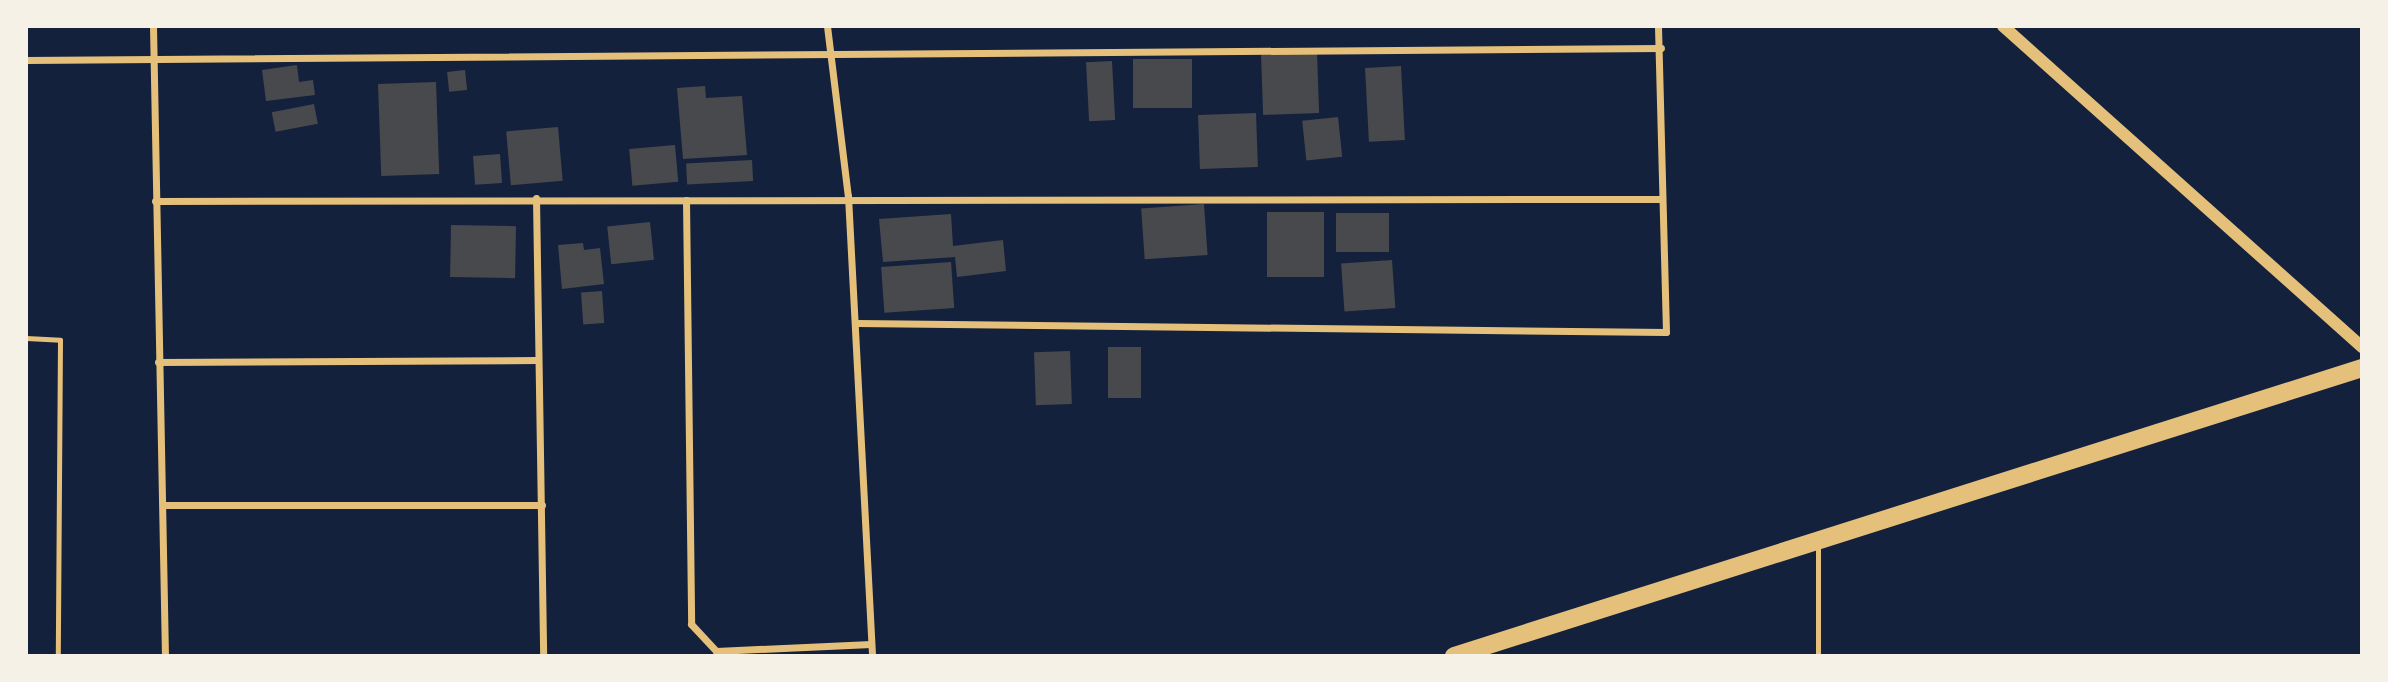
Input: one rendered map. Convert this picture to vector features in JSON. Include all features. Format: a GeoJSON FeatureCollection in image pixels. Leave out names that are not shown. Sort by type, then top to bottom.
{"type":"FeatureCollection","features":[{"type":"Feature","properties":{"kind":"main road"},"geometry":{"type":"LineString","coordinates":[[1454,656],[1818,543],[2362,368]]}},
{"type":"Feature","properties":{"kind":"street"},"geometry":{"type":"LineString","coordinates":[[153,26],[165,656]]}},
{"type":"Feature","properties":{"kind":"street"},"geometry":{"type":"LineString","coordinates":[[827,26],[848,196],[872,656]]}},
{"type":"Feature","properties":{"kind":"street"},"geometry":{"type":"LineString","coordinates":[[856,323],[1666,332],[1659,199],[1661,48],[1658,26]]}},
{"type":"Feature","properties":{"kind":"street"},"geometry":{"type":"LineString","coordinates":[[2003,26],[2362,347]]}},
{"type":"Feature","properties":{"kind":"street"},"geometry":{"type":"LineString","coordinates":[[26,60],[831,51],[1661,48]]}},
{"type":"Feature","properties":{"kind":"street"},"geometry":{"type":"LineString","coordinates":[[155,201],[536,198],[686,200],[848,196],[1659,199]]}},
{"type":"Feature","properties":{"kind":"street"},"geometry":{"type":"LineString","coordinates":[[536,198],[543,656]]}},
{"type":"Feature","properties":{"kind":"street"},"geometry":{"type":"LineString","coordinates":[[686,200],[691,624],[716,651],[871,644]]}},
{"type":"Feature","properties":{"kind":"street"},"geometry":{"type":"LineString","coordinates":[[158,362],[537,360]]}},
{"type":"Feature","properties":{"kind":"street"},"geometry":{"type":"LineString","coordinates":[[164,505],[542,505]]}},
{"type":"Feature","properties":{"kind":"lane"},"geometry":{"type":"LineString","coordinates":[[26,338],[60,340],[58,656]]}},
{"type":"Feature","properties":{"kind":"lane"},"geometry":{"type":"LineString","coordinates":[[1818,543],[1818,656]]}},
{"type":"Feature","properties":{"kind":"building"},"geometry":{"type":"Polygon","coordinates":[[[1317,53],[1319,113],[1263,115],[1261,55],[1317,53]]]}},
{"type":"Feature","properties":{"kind":"building"},"geometry":{"type":"Polygon","coordinates":[[[1133,59],[1192,59],[1192,108],[1133,108],[1133,59]]]}},
{"type":"Feature","properties":{"kind":"building"},"geometry":{"type":"Polygon","coordinates":[[[1112,61],[1115,120],[1089,121],[1086,62],[1112,61]]]}},
{"type":"Feature","properties":{"kind":"building"},"geometry":{"type":"Polygon","coordinates":[[[297,65],[299,82],[313,80],[315,95],[266,101],[262,70],[297,65]]]}},
{"type":"Feature","properties":{"kind":"building"},"geometry":{"type":"Polygon","coordinates":[[[1401,66],[1405,140],[1369,142],[1365,68],[1401,66]]]}},
{"type":"Feature","properties":{"kind":"building"},"geometry":{"type":"Polygon","coordinates":[[[465,70],[467,90],[449,92],[447,72],[465,70]]]}},
{"type":"Feature","properties":{"kind":"building"},"geometry":{"type":"Polygon","coordinates":[[[436,82],[439,174],[381,176],[378,84],[436,82]]]}},
{"type":"Feature","properties":{"kind":"building"},"geometry":{"type":"Polygon","coordinates":[[[705,86],[706,98],[742,96],[747,155],[683,159],[677,88],[705,86]]]}},
{"type":"Feature","properties":{"kind":"building"},"geometry":{"type":"Polygon","coordinates":[[[314,104],[318,124],[276,132],[272,112],[314,104]]]}},
{"type":"Feature","properties":{"kind":"building"},"geometry":{"type":"Polygon","coordinates":[[[1256,113],[1258,167],[1200,169],[1198,115],[1256,113]]]}},
{"type":"Feature","properties":{"kind":"building"},"geometry":{"type":"Polygon","coordinates":[[[1338,117],[1342,157],[1306,161],[1302,121],[1338,117]]]}},
{"type":"Feature","properties":{"kind":"building"},"geometry":{"type":"Polygon","coordinates":[[[558,127],[563,181],[511,185],[506,132],[558,127]]]}},
{"type":"Feature","properties":{"kind":"building"},"geometry":{"type":"Polygon","coordinates":[[[675,145],[678,182],[632,186],[629,149],[675,145]]]}},
{"type":"Feature","properties":{"kind":"building"},"geometry":{"type":"Polygon","coordinates":[[[500,154],[502,183],[475,185],[473,156],[500,154]]]}},
{"type":"Feature","properties":{"kind":"building"},"geometry":{"type":"Polygon","coordinates":[[[752,160],[753,181],[687,184],[686,163],[752,160]]]}},
{"type":"Feature","properties":{"kind":"building"},"geometry":{"type":"Polygon","coordinates":[[[1204,204],[1208,255],[1145,259],[1141,208],[1204,204]]]}},
{"type":"Feature","properties":{"kind":"building"},"geometry":{"type":"Polygon","coordinates":[[[1267,212],[1324,212],[1324,277],[1267,277],[1267,212]]]}},
{"type":"Feature","properties":{"kind":"building"},"geometry":{"type":"Polygon","coordinates":[[[1336,213],[1389,213],[1389,252],[1336,252],[1336,213]]]}},
{"type":"Feature","properties":{"kind":"building"},"geometry":{"type":"Polygon","coordinates":[[[951,214],[953,246],[1003,240],[1006,271],[957,277],[955,257],[883,262],[879,219],[951,214]]]}},
{"type":"Feature","properties":{"kind":"building"},"geometry":{"type":"Polygon","coordinates":[[[650,222],[654,260],[611,264],[607,226],[650,222]]]}},
{"type":"Feature","properties":{"kind":"building"},"geometry":{"type":"Polygon","coordinates":[[[451,225],[516,226],[515,278],[450,277],[451,225]]]}},
{"type":"Feature","properties":{"kind":"building"},"geometry":{"type":"Polygon","coordinates":[[[583,243],[584,250],[600,248],[604,284],[562,289],[558,245],[583,243]]]}},
{"type":"Feature","properties":{"kind":"building"},"geometry":{"type":"Polygon","coordinates":[[[1392,260],[1395,308],[1344,311],[1341,264],[1392,260]]]}},
{"type":"Feature","properties":{"kind":"building"},"geometry":{"type":"Polygon","coordinates":[[[951,262],[954,308],[884,313],[881,267],[951,262]]]}},
{"type":"Feature","properties":{"kind":"building"},"geometry":{"type":"Polygon","coordinates":[[[602,291],[604,323],[583,324],[581,292],[602,291]]]}},
{"type":"Feature","properties":{"kind":"building"},"geometry":{"type":"Polygon","coordinates":[[[1108,347],[1141,347],[1141,398],[1108,398],[1108,347]]]}},
{"type":"Feature","properties":{"kind":"building"},"geometry":{"type":"Polygon","coordinates":[[[1070,351],[1072,404],[1036,405],[1034,352],[1070,351]]]}}]}
